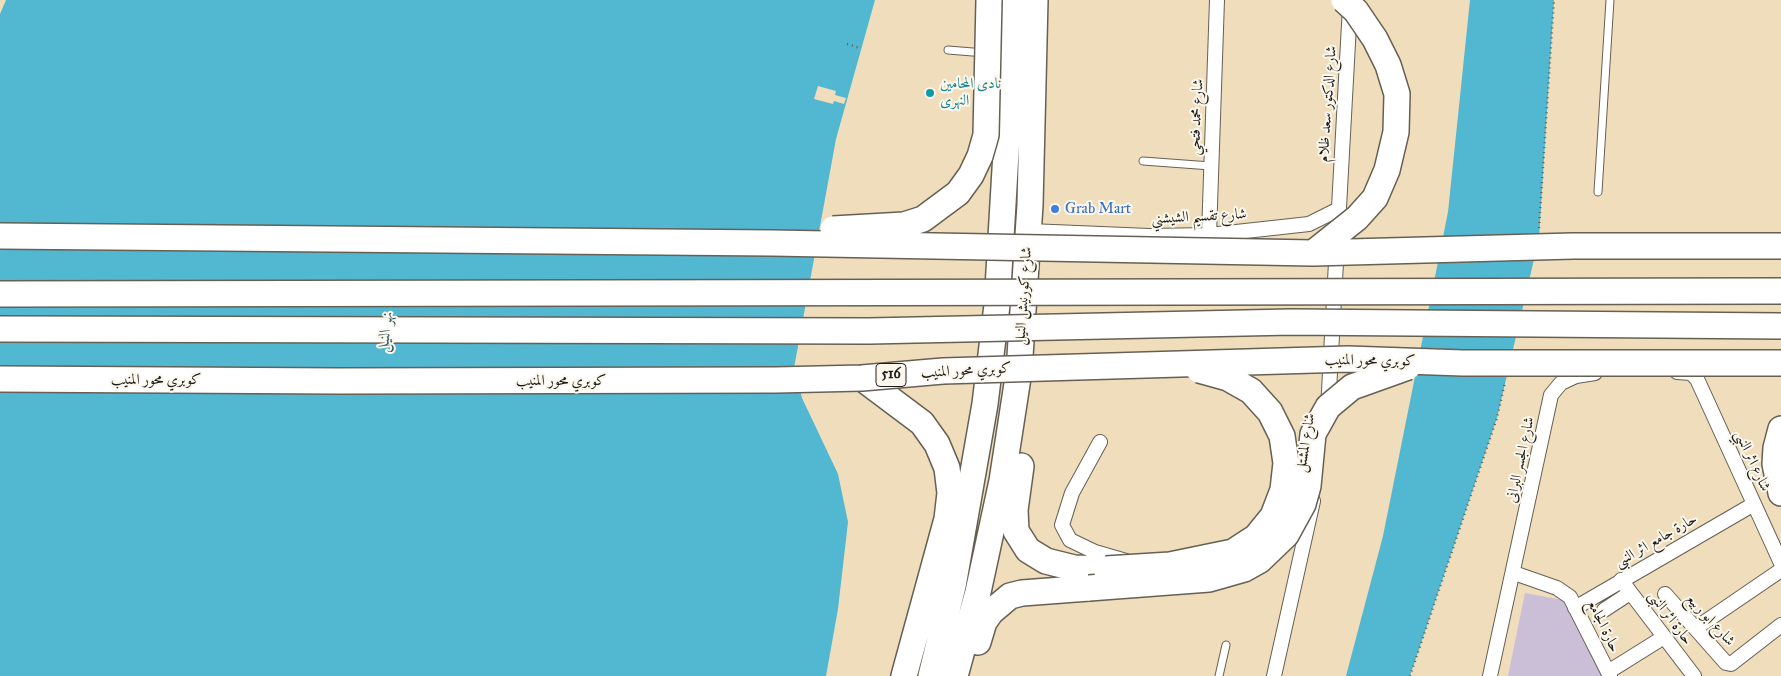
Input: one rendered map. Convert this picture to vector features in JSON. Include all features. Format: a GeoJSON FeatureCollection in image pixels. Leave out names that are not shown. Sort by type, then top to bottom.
{"type":"FeatureCollection","features":[{"type":"Feature","properties":{"kind":"highway"},"geometry":{"type":"LineString","coordinates":[[772,243],[822,230],[904,225],[923,219],[958,193],[971,175],[980,156],[986,135],[989,0]]}},
{"type":"Feature","properties":{"kind":"highway","name":"شارع كورنيش النيل"},"geometry":{"type":"LineString","coordinates":[[931,676],[953,586],[970,501],[985,404],[997,305],[1010,55],[1015,0]]}},
{"type":"Feature","properties":{"kind":"highway","name":"شارع كورنيش النيل"},"geometry":{"type":"LineString","coordinates":[[956,676],[978,592],[1002,481],[1019,370],[1029,231],[1010,55],[1035,0]]}},
{"type":"Feature","properties":{"kind":"highway"},"geometry":{"type":"LineString","coordinates":[[1010,55],[1048,0]]}},
{"type":"Feature","properties":{"kind":"highway"},"geometry":{"type":"LineString","coordinates":[[1313,253],[1357,218],[1375,198],[1387,170],[1396,132],[1397,94],[1388,65],[1375,39],[1356,11],[1344,0]]}},
{"type":"Feature","properties":{"kind":"highway"},"geometry":{"type":"LineString","coordinates":[[0,236],[772,243],[1313,253],[1573,246],[1781,246]]}},
{"type":"Feature","properties":{"kind":"highway"},"geometry":{"type":"LineString","coordinates":[[0,294],[1781,290]]}},
{"type":"Feature","properties":{"kind":"highway"},"geometry":{"type":"LineString","coordinates":[[0,329],[869,331],[1291,322],[1781,326]]}},
{"type":"Feature","properties":{"kind":"highway","name":"كوبري محور المنيب"},"geometry":{"type":"LineString","coordinates":[[0,379],[349,381],[862,378],[943,371],[1348,359],[1423,362],[1781,363]]}},
{"type":"Feature","properties":{"kind":"highway"},"geometry":{"type":"LineString","coordinates":[[970,676],[984,622],[1000,603],[1022,593],[1209,579],[1244,569],[1260,560],[1286,535],[1303,504],[1308,486],[1313,434],[1328,407],[1352,387],[1423,362]]}},
{"type":"Feature","properties":{"kind":"highway"},"geometry":{"type":"LineString","coordinates":[[1019,370],[1027,411],[1026,432],[1015,510],[1016,531],[1028,550],[1046,561],[1074,568],[1106,569],[1170,565],[1233,552],[1256,537],[1273,516],[1284,490],[1286,463],[1282,436],[1270,412],[1251,391],[1228,378],[1201,370],[1147,364]]}},
{"type":"Feature","properties":{"kind":"highway"},"geometry":{"type":"LineString","coordinates":[[862,378],[922,423],[937,444],[946,468],[950,494],[947,519],[904,676]]}},
{"type":"Feature","properties":{"kind":"highway"},"geometry":{"type":"LineString","coordinates":[[1781,430],[1776,448],[1775,464],[1781,493]]}},
{"type":"Feature","properties":{"kind":"street","name":"شارع محمد فتحي"},"geometry":{"type":"LineString","coordinates":[[1208,235],[1217,0]]}},
{"type":"Feature","properties":{"kind":"street","name":"شارع الدكتور سعد ظلام"},"geometry":{"type":"LineString","coordinates":[[1337,210],[1351,0]]}},
{"type":"Feature","properties":{"kind":"street","name":"شارع تقسيم الشيشني"},"geometry":{"type":"LineString","coordinates":[[1029,231],[1149,236],[1208,235],[1309,224],[1337,210]]}},
{"type":"Feature","properties":{"kind":"street","name":"شارع المشتل"},"geometry":{"type":"LineString","coordinates":[[1274,676],[1324,442],[1331,379],[1337,210]]}},
{"type":"Feature","properties":{"kind":"street","name":"شارع الجسر البرانى"},"geometry":{"type":"LineString","coordinates":[[1490,676],[1514,573],[1551,395],[1562,383],[1576,376],[1596,373],[1690,373]]}},
{"type":"Feature","properties":{"kind":"street","name":"شارع اثر النبي"},"geometry":{"type":"LineString","coordinates":[[1690,373],[1697,379],[1781,563]]}},
{"type":"Feature","properties":{"kind":"street"},"geometry":{"type":"LineString","coordinates":[[1100,442],[1072,493],[1062,525],[1070,540],[1095,552],[1122,561],[1149,565],[1205,564],[1232,555],[1257,543],[1288,505],[1294,503],[1311,507]]}},
{"type":"Feature","properties":{"kind":"street","name":"حارة جامع اثر النبى"},"geometry":{"type":"LineString","coordinates":[[1575,608],[1754,504]]}},
{"type":"Feature","properties":{"kind":"street"},"geometry":{"type":"LineString","coordinates":[[1696,628],[1781,570]]}},
{"type":"Feature","properties":{"kind":"street","name":"حارة الجامع"},"geometry":{"type":"LineString","coordinates":[[1514,573],[1564,591],[1570,597],[1609,674],[1664,637]]}},
{"type":"Feature","properties":{"kind":"street","name":"حارة اثر النبى"},"geometry":{"type":"LineString","coordinates":[[1621,580],[1694,676]]}},
{"type":"Feature","properties":{"kind":"street"},"geometry":{"type":"LineString","coordinates":[[1604,610],[1630,592]]}},
{"type":"Feature","properties":{"kind":"street","name":"شارع ابو ربيع"},"geometry":{"type":"LineString","coordinates":[[1665,594],[1726,663],[1731,664],[1781,625]]}},
{"type":"Feature","properties":{"kind":"lane"},"geometry":{"type":"LineString","coordinates":[[1598,192],[1610,0]]}},
{"type":"Feature","properties":{"kind":"lane"},"geometry":{"type":"LineString","coordinates":[[948,50],[1010,55]]}},
{"type":"Feature","properties":{"kind":"lane"},"geometry":{"type":"LineString","coordinates":[[1143,160],[1211,166]]}},
{"type":"Feature","properties":{"kind":"lane"},"geometry":{"type":"LineString","coordinates":[[1219,676],[1226,646]]}},
{"type":"Feature","properties":{"kind":"path"},"geometry":{"type":"LineString","coordinates":[[847,44],[860,48]]}},
{"type":"Feature","properties":{"kind":"shaded area"},"geometry":{"type":"Polygon","coordinates":[[[1525,593],[1563,600],[1603,676],[1508,676],[1525,593]]]}},
{"type":"Feature","properties":{"kind":"water","name":"نهر النيل"},"geometry":{"type":"Polygon","coordinates":[[[6,0],[875,0],[836,139],[794,368],[802,398],[838,474],[848,522],[838,609],[826,676],[0,676],[0,14],[6,0]]]}},
{"type":"Feature","properties":{"kind":"water"},"geometry":{"type":"Polygon","coordinates":[[[1470,0],[1554,0],[1539,238],[1497,418],[1410,676],[1346,676],[1383,536],[1448,212],[1470,0]]]}},
{"type":"Feature","properties":{"kind":"pier"},"geometry":{"type":"Polygon","coordinates":[[[818,86],[836,91],[835,95],[846,98],[844,104],[834,101],[833,104],[814,99],[818,86]]]}},
{"type":"Feature","properties":{"kind":"place","name":"نادى المحامين النهرى"},"geometry":{"type":"Point","coordinates":[930,93]}},
{"type":"Feature","properties":{"kind":"place","name":"Grab Mart"},"geometry":{"type":"Point","coordinates":[1055,209]}}]}
